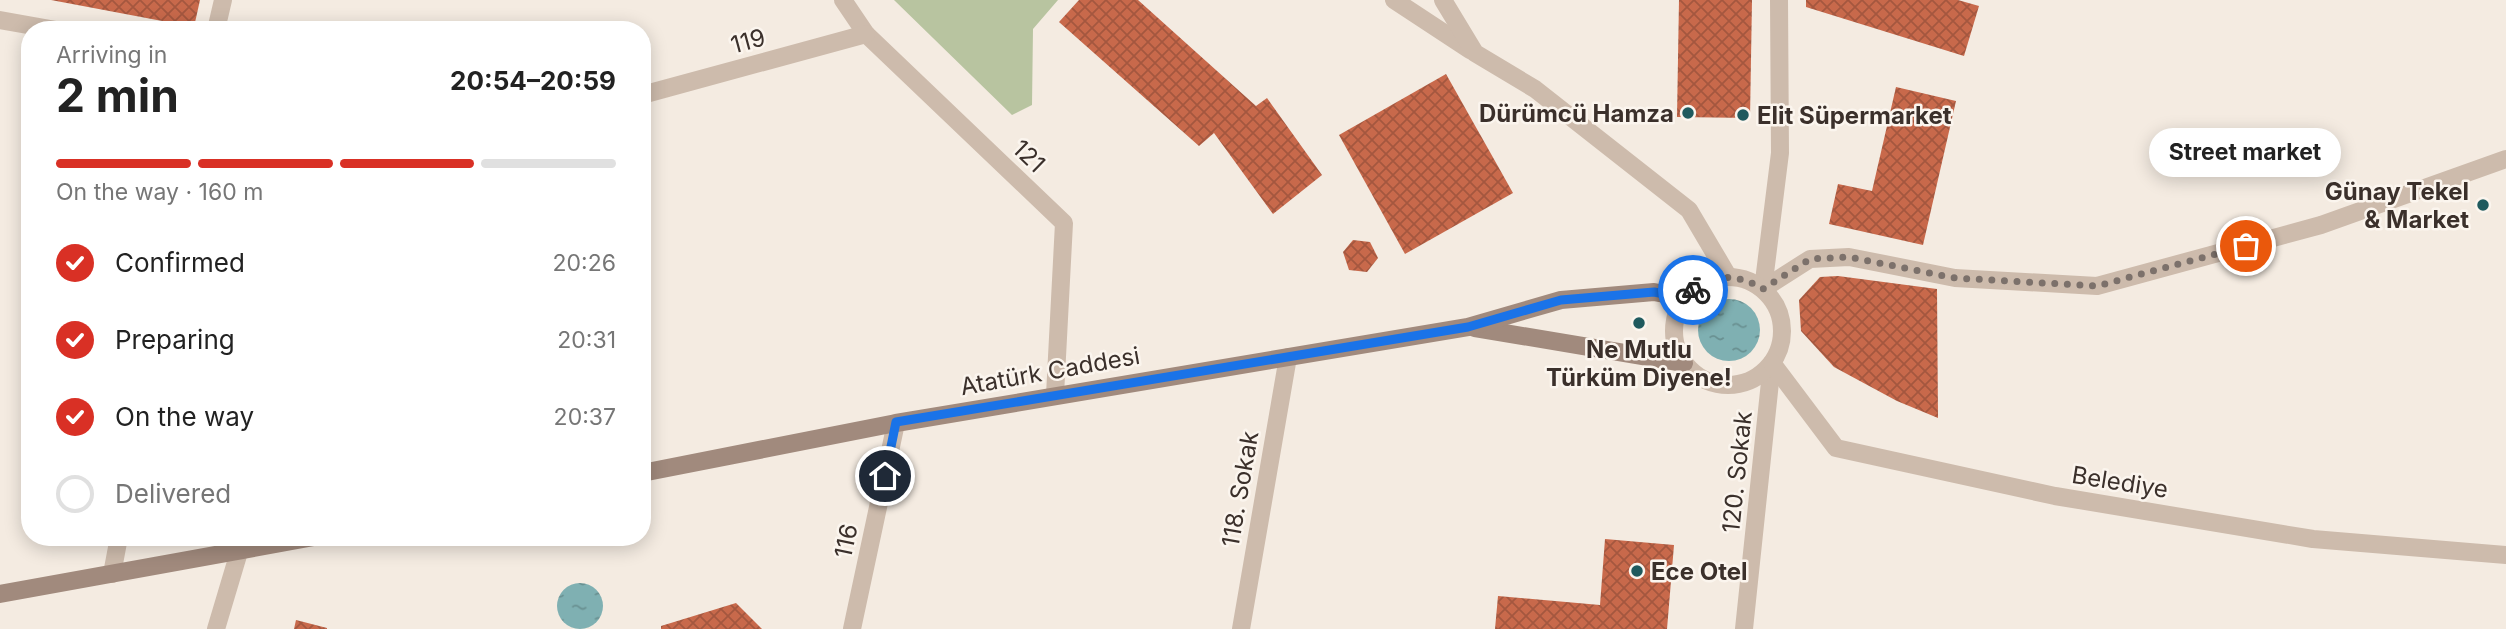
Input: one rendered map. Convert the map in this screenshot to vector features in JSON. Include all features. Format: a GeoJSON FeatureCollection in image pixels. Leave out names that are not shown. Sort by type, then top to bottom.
{"type":"FeatureCollection","features":[{"type":"Feature","properties":{"kind":"main road","name":"Atatürk Caddesi"},"geometry":{"type":"LineString","coordinates":[[651,470],[896,422],[1468,327],[1561,300],[1654,292],[1685,298]]}},
{"type":"Feature","properties":{"kind":"main road","name":"Atatürk Caddesi"},"geometry":{"type":"LineString","coordinates":[[1468,327],[1684,363]]}},
{"type":"Feature","properties":{"kind":"main road"},"geometry":{"type":"LineString","coordinates":[[0,594],[269,546]]}},
{"type":"Feature","properties":{"kind":"street"},"geometry":{"type":"LineString","coordinates":[[218,21],[223,0]]}},
{"type":"Feature","properties":{"kind":"street","name":"121"},"geometry":{"type":"LineString","coordinates":[[843,0],[866,34],[1064,223],[1055,395]]}},
{"type":"Feature","properties":{"kind":"street"},"geometry":{"type":"LineString","coordinates":[[1394,0],[1535,89],[1689,210],[1728,276]]}},
{"type":"Feature","properties":{"kind":"street"},"geometry":{"type":"LineString","coordinates":[[1443,0],[1475,53]]}},
{"type":"Feature","properties":{"kind":"street"},"geometry":{"type":"LineString","coordinates":[[1763,289],[1780,153],[1779,0]]}},
{"type":"Feature","properties":{"kind":"street"},"geometry":{"type":"LineString","coordinates":[[0,20],[21,24]]}},
{"type":"Feature","properties":{"kind":"street","name":"119"},"geometry":{"type":"LineString","coordinates":[[651,93],[866,34]]}},
{"type":"Feature","properties":{"kind":"street"},"geometry":{"type":"LineString","coordinates":[[1763,289],[1810,259],[1849,257],[1955,278],[2097,286],[2321,225],[2506,159]]}},
{"type":"Feature","properties":{"kind":"street"},"geometry":{"type":"LineString","coordinates":[[1728,276],[1752,282],[1763,289],[1780,316],[1782,332],[1772,363],[1760,375],[1745,382],[1728,385],[1696,375],[1684,363],[1676,348],[1676,314],[1685,298],[1704,283],[1728,276]]}},
{"type":"Feature","properties":{"kind":"street","name":"118. Sokak"},"geometry":{"type":"LineString","coordinates":[[1241,629],[1289,357]]}},
{"type":"Feature","properties":{"kind":"street","name":"Belediye"},"geometry":{"type":"LineString","coordinates":[[1772,363],[1836,448],[2055,496],[2313,539],[2506,555]]}},
{"type":"Feature","properties":{"kind":"street","name":"120. Sokak"},"geometry":{"type":"LineString","coordinates":[[1744,629],[1772,363]]}},
{"type":"Feature","properties":{"kind":"street","name":"116"},"geometry":{"type":"LineString","coordinates":[[852,629],[896,422]]}},
{"type":"Feature","properties":{"kind":"street"},"geometry":{"type":"LineString","coordinates":[[112,574],[117,546]]}},
{"type":"Feature","properties":{"kind":"street"},"geometry":{"type":"LineString","coordinates":[[216,629],[239,552]]}},
{"type":"Feature","properties":{"kind":"green space"},"geometry":{"type":"Polygon","coordinates":[[[894,0],[1058,0],[1033,29],[1032,105],[1012,115],[894,0]]]}},
{"type":"Feature","properties":{"kind":"water"},"geometry":{"type":"Polygon","coordinates":[[[1729,299],[1741,301],[1751,308],[1758,318],[1758,342],[1751,352],[1741,359],[1729,361],[1717,359],[1707,352],[1700,342],[1698,330],[1700,318],[1707,308],[1717,301],[1729,299]]]}},
{"type":"Feature","properties":{"kind":"water"},"geometry":{"type":"Polygon","coordinates":[[[580,583],[596,590],[603,606],[596,622],[580,629],[564,622],[557,606],[564,590],[580,583]]]}},
{"type":"Feature","properties":{"kind":"building"},"geometry":{"type":"Polygon","coordinates":[[[51,0],[200,0],[195,21],[162,21],[51,0]]]}},
{"type":"Feature","properties":{"kind":"building"},"geometry":{"type":"Polygon","coordinates":[[[1079,0],[1138,0],[1256,106],[1267,98],[1322,175],[1273,214],[1214,133],[1199,146],[1059,22],[1079,0]]]}},
{"type":"Feature","properties":{"kind":"building"},"geometry":{"type":"Polygon","coordinates":[[[1679,0],[1752,0],[1750,118],[1677,117],[1679,0]]]}},
{"type":"Feature","properties":{"kind":"building"},"geometry":{"type":"Polygon","coordinates":[[[1806,0],[1958,0],[1979,6],[1964,56],[1806,7],[1806,0]]]}},
{"type":"Feature","properties":{"kind":"building"},"geometry":{"type":"Polygon","coordinates":[[[1446,74],[1513,193],[1405,254],[1339,135],[1446,74]]]}},
{"type":"Feature","properties":{"kind":"building"},"geometry":{"type":"Polygon","coordinates":[[[1896,87],[1956,101],[1923,245],[1829,224],[1838,184],[1872,191],[1896,87]]]}},
{"type":"Feature","properties":{"kind":"building"},"geometry":{"type":"Polygon","coordinates":[[[1353,240],[1370,242],[1378,258],[1367,272],[1349,270],[1343,252],[1353,240]]]}},
{"type":"Feature","properties":{"kind":"building"},"geometry":{"type":"Polygon","coordinates":[[[1838,276],[1937,289],[1938,418],[1897,401],[1834,367],[1801,331],[1799,300],[1820,277],[1838,276]]]}},
{"type":"Feature","properties":{"kind":"building","name":"Ece Otel"},"geometry":{"type":"Polygon","coordinates":[[[1605,539],[1674,545],[1667,629],[1495,629],[1498,596],[1600,605],[1605,539]]]}},
{"type":"Feature","properties":{"kind":"building"},"geometry":{"type":"Polygon","coordinates":[[[736,603],[762,629],[661,629],[661,626],[736,603]]]}},
{"type":"Feature","properties":{"kind":"building"},"geometry":{"type":"Polygon","coordinates":[[[296,620],[327,628],[327,629],[294,629],[296,620]]]}},
{"type":"Feature","properties":{"kind":"way so far"},"geometry":{"type":"LineString","coordinates":[[1693,290],[1712,279],[1728,276],[1752,282],[1763,289],[1810,259],[1849,257],[1955,278],[2097,286],[2246,246]]}},
{"type":"Feature","properties":{"kind":"place","name":"Dürümcü Hamza"},"geometry":{"type":"Point","coordinates":[1688,113]}},
{"type":"Feature","properties":{"kind":"place","name":"Elit Süpermarket"},"geometry":{"type":"Point","coordinates":[1743,115]}},
{"type":"Feature","properties":{"kind":"place","name":"Günay Tekel & Market"},"geometry":{"type":"Point","coordinates":[2483,205]}},
{"type":"Feature","properties":{"kind":"place","name":"Street market"},"geometry":{"type":"Point","coordinates":[2246,246]}},
{"type":"Feature","properties":{"kind":"place","name":"Ne Mutlu Türküm Diyene!"},"geometry":{"type":"Point","coordinates":[1639,323]}},
{"type":"Feature","properties":{"kind":"place","name":"Ece Otel"},"geometry":{"type":"Point","coordinates":[1637,571]}},
{"type":"Feature","properties":{"kind":"route"},"geometry":{"type":"LineString","coordinates":[[885,476],[896,422],[1468,327],[1561,300],[1654,292],[1685,298],[1693,290]]}}]}
